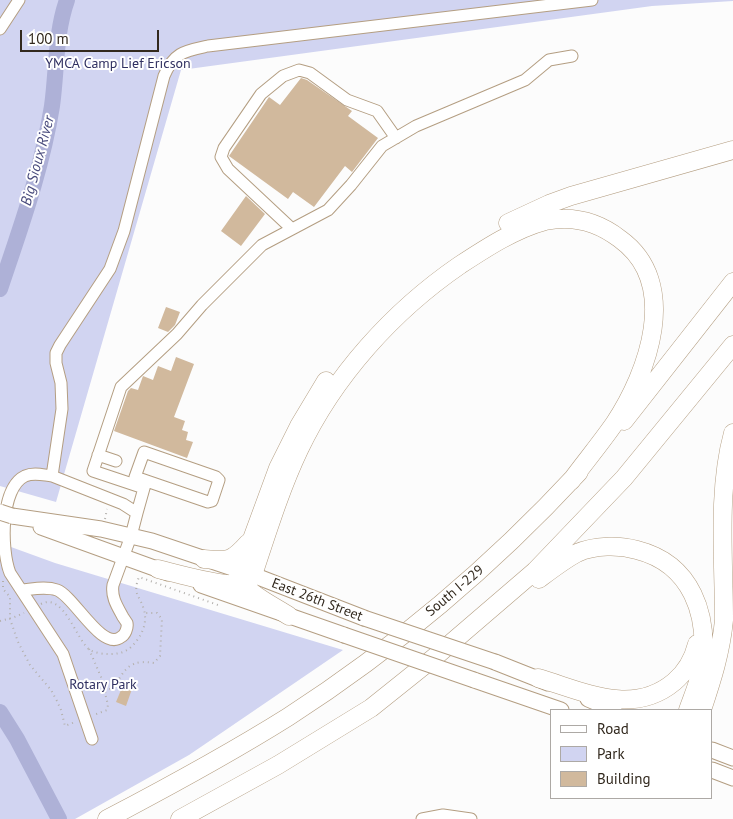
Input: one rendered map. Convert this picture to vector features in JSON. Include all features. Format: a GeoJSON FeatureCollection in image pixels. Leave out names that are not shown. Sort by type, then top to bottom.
{"type":"FeatureCollection","features":[{"type":"Feature","properties":{"kind":"highway"},"geometry":{"type":"LineString","coordinates":[[245,577],[253,534],[278,468],[312,402],[328,378],[364,333],[427,274],[494,231],[549,204],[733,150]]}},
{"type":"Feature","properties":{"kind":"highway"},"geometry":{"type":"LineString","coordinates":[[158,569],[227,585],[245,577],[300,448],[343,378],[380,334],[406,308],[444,276],[484,250],[531,226],[547,221],[571,219],[582,220],[606,229],[632,249],[645,266],[650,278],[655,307],[650,342],[632,390],[614,423],[571,481]]}},
{"type":"Feature","properties":{"kind":"highway","name":"South I-229"},"geometry":{"type":"LineString","coordinates":[[106,819],[256,736],[327,691],[458,590],[504,548],[602,448],[640,403],[733,282]]}},
{"type":"Feature","properties":{"kind":"highway"},"geometry":{"type":"LineString","coordinates":[[180,819],[278,765],[371,708],[535,572],[597,507],[652,444],[733,345]]}},
{"type":"Feature","properties":{"kind":"highway"},"geometry":{"type":"LineString","coordinates":[[702,709],[717,663],[723,634],[723,490],[733,433]]}},
{"type":"Feature","properties":{"kind":"highway"},"geometry":{"type":"LineString","coordinates":[[204,559],[229,560],[244,548],[253,534]]}},
{"type":"Feature","properties":{"kind":"highway"},"geometry":{"type":"LineString","coordinates":[[473,624],[578,553],[591,549],[615,547],[628,547],[644,552],[670,564],[688,584],[699,606],[703,637],[702,668],[688,709]]}},
{"type":"Feature","properties":{"kind":"highway"},"geometry":{"type":"LineString","coordinates":[[245,577],[289,616]]}},
{"type":"Feature","properties":{"kind":"highway"},"geometry":{"type":"LineString","coordinates":[[538,678],[608,698],[637,700],[645,698],[666,688],[686,670],[692,661],[696,648],[701,618]]}},
{"type":"Feature","properties":{"kind":"main road","name":"East 26th Street"},"geometry":{"type":"LineString","coordinates":[[6,514],[101,529],[152,541],[204,559],[245,577],[495,662],[612,709]]}},
{"type":"Feature","properties":{"kind":"main road","name":"East 26th Street"},"geometry":{"type":"LineString","coordinates":[[6,514],[289,616],[558,709]]}},
{"type":"Feature","properties":{"kind":"main road"},"geometry":{"type":"LineString","coordinates":[[713,750],[733,758]]}},
{"type":"Feature","properties":{"kind":"main road"},"geometry":{"type":"LineString","coordinates":[[713,770],[733,778]]}},
{"type":"Feature","properties":{"kind":"street"},"geometry":{"type":"LineString","coordinates":[[0,29],[19,0]]}},
{"type":"Feature","properties":{"kind":"street"},"geometry":{"type":"LineString","coordinates":[[52,476],[62,409],[61,383],[56,362],[56,352],[110,269],[115,258],[124,231],[164,76],[169,65],[177,55],[208,46],[592,0]]}},
{"type":"Feature","properties":{"kind":"street"},"geometry":{"type":"LineString","coordinates":[[83,490],[93,471],[121,387],[177,334],[202,305],[262,245],[328,210],[382,146],[416,126],[525,80],[549,60],[572,56]]}},
{"type":"Feature","properties":{"kind":"street"},"geometry":{"type":"LineString","coordinates":[[292,229],[228,169],[222,158],[224,148],[261,94],[283,76],[299,70],[310,73],[347,100],[377,111],[390,126],[396,138]]}},
{"type":"Feature","properties":{"kind":"street"},"geometry":{"type":"LineString","coordinates":[[93,471],[208,502],[212,501],[219,480],[216,477],[139,450],[135,477],[145,484]]}},
{"type":"Feature","properties":{"kind":"street"},"geometry":{"type":"LineString","coordinates":[[98,455],[116,461]]}},
{"type":"Feature","properties":{"kind":"street"},"geometry":{"type":"LineString","coordinates":[[92,739],[63,654],[10,573],[5,561],[4,536],[8,501],[16,482],[28,475],[36,474],[52,476],[83,490],[123,504],[137,513]]}},
{"type":"Feature","properties":{"kind":"street"},"geometry":{"type":"LineString","coordinates":[[22,590],[41,588],[57,590],[68,597],[104,638],[113,640],[121,637],[126,631],[127,623],[115,602],[112,584],[131,536],[145,484]]}},
{"type":"Feature","properties":{"kind":"street"},"geometry":{"type":"LineString","coordinates":[[422,819],[443,815],[471,819]]}},
{"type":"Feature","properties":{"kind":"path"},"geometry":{"type":"LineString","coordinates":[[105,519],[108,507]]}},
{"type":"Feature","properties":{"kind":"path"},"geometry":{"type":"LineString","coordinates":[[90,650],[100,654],[123,653],[138,640],[144,629],[145,620],[136,592],[138,577],[224,607]]}},
{"type":"Feature","properties":{"kind":"path"},"geometry":{"type":"LineString","coordinates":[[0,621],[10,619],[47,601],[52,602],[61,609],[90,650],[105,692],[108,705],[106,710],[65,726],[61,710],[51,690],[24,657],[10,619],[10,597],[3,589],[4,578]]}},
{"type":"Feature","properties":{"kind":"path"},"geometry":{"type":"LineString","coordinates":[[105,692],[109,690],[122,672],[142,662],[154,663],[160,656],[162,619],[157,613],[144,612]]}},
{"type":"Feature","properties":{"kind":"green space","name":"YMCA Camp Lief Ericson"},"geometry":{"type":"Polygon","coordinates":[[[0,0],[733,1],[652,6],[181,70],[56,502],[0,486],[0,0]]]}},
{"type":"Feature","properties":{"kind":"green space","name":"Rotary Park"},"geometry":{"type":"Polygon","coordinates":[[[0,543],[55,563],[343,650],[189,755],[75,819],[0,819],[0,543]]]}},
{"type":"Feature","properties":{"kind":"building"},"geometry":{"type":"Polygon","coordinates":[[[301,78],[307,80],[352,111],[348,116],[378,138],[352,172],[345,166],[314,207],[293,192],[288,199],[229,156],[269,97],[280,105],[301,78]]]}},
{"type":"Feature","properties":{"kind":"building"},"geometry":{"type":"Polygon","coordinates":[[[246,196],[265,214],[241,246],[221,231],[246,196]]]}},
{"type":"Feature","properties":{"kind":"building"},"geometry":{"type":"Polygon","coordinates":[[[166,307],[180,312],[175,325],[168,332],[158,328],[166,307]]]}},
{"type":"Feature","properties":{"kind":"building"},"geometry":{"type":"Polygon","coordinates":[[[176,357],[194,364],[174,417],[185,421],[182,430],[188,432],[186,440],[193,442],[187,458],[114,431],[128,391],[131,388],[138,390],[143,376],[153,380],[158,366],[171,371],[176,357]]]}},
{"type":"Feature","properties":{"kind":"building"},"geometry":{"type":"Polygon","coordinates":[[[123,685],[132,689],[126,706],[116,702],[123,685]]]}},
{"type":"Feature","properties":{"kind":"waterway","name":"Big Sioux River"},"geometry":{"type":"LineString","coordinates":[[0,289],[30,199],[48,129],[60,26],[67,0]]}},
{"type":"Feature","properties":{"kind":"waterway","name":"Big Sioux River"},"geometry":{"type":"LineString","coordinates":[[0,712],[17,739],[59,819]]}}]}
